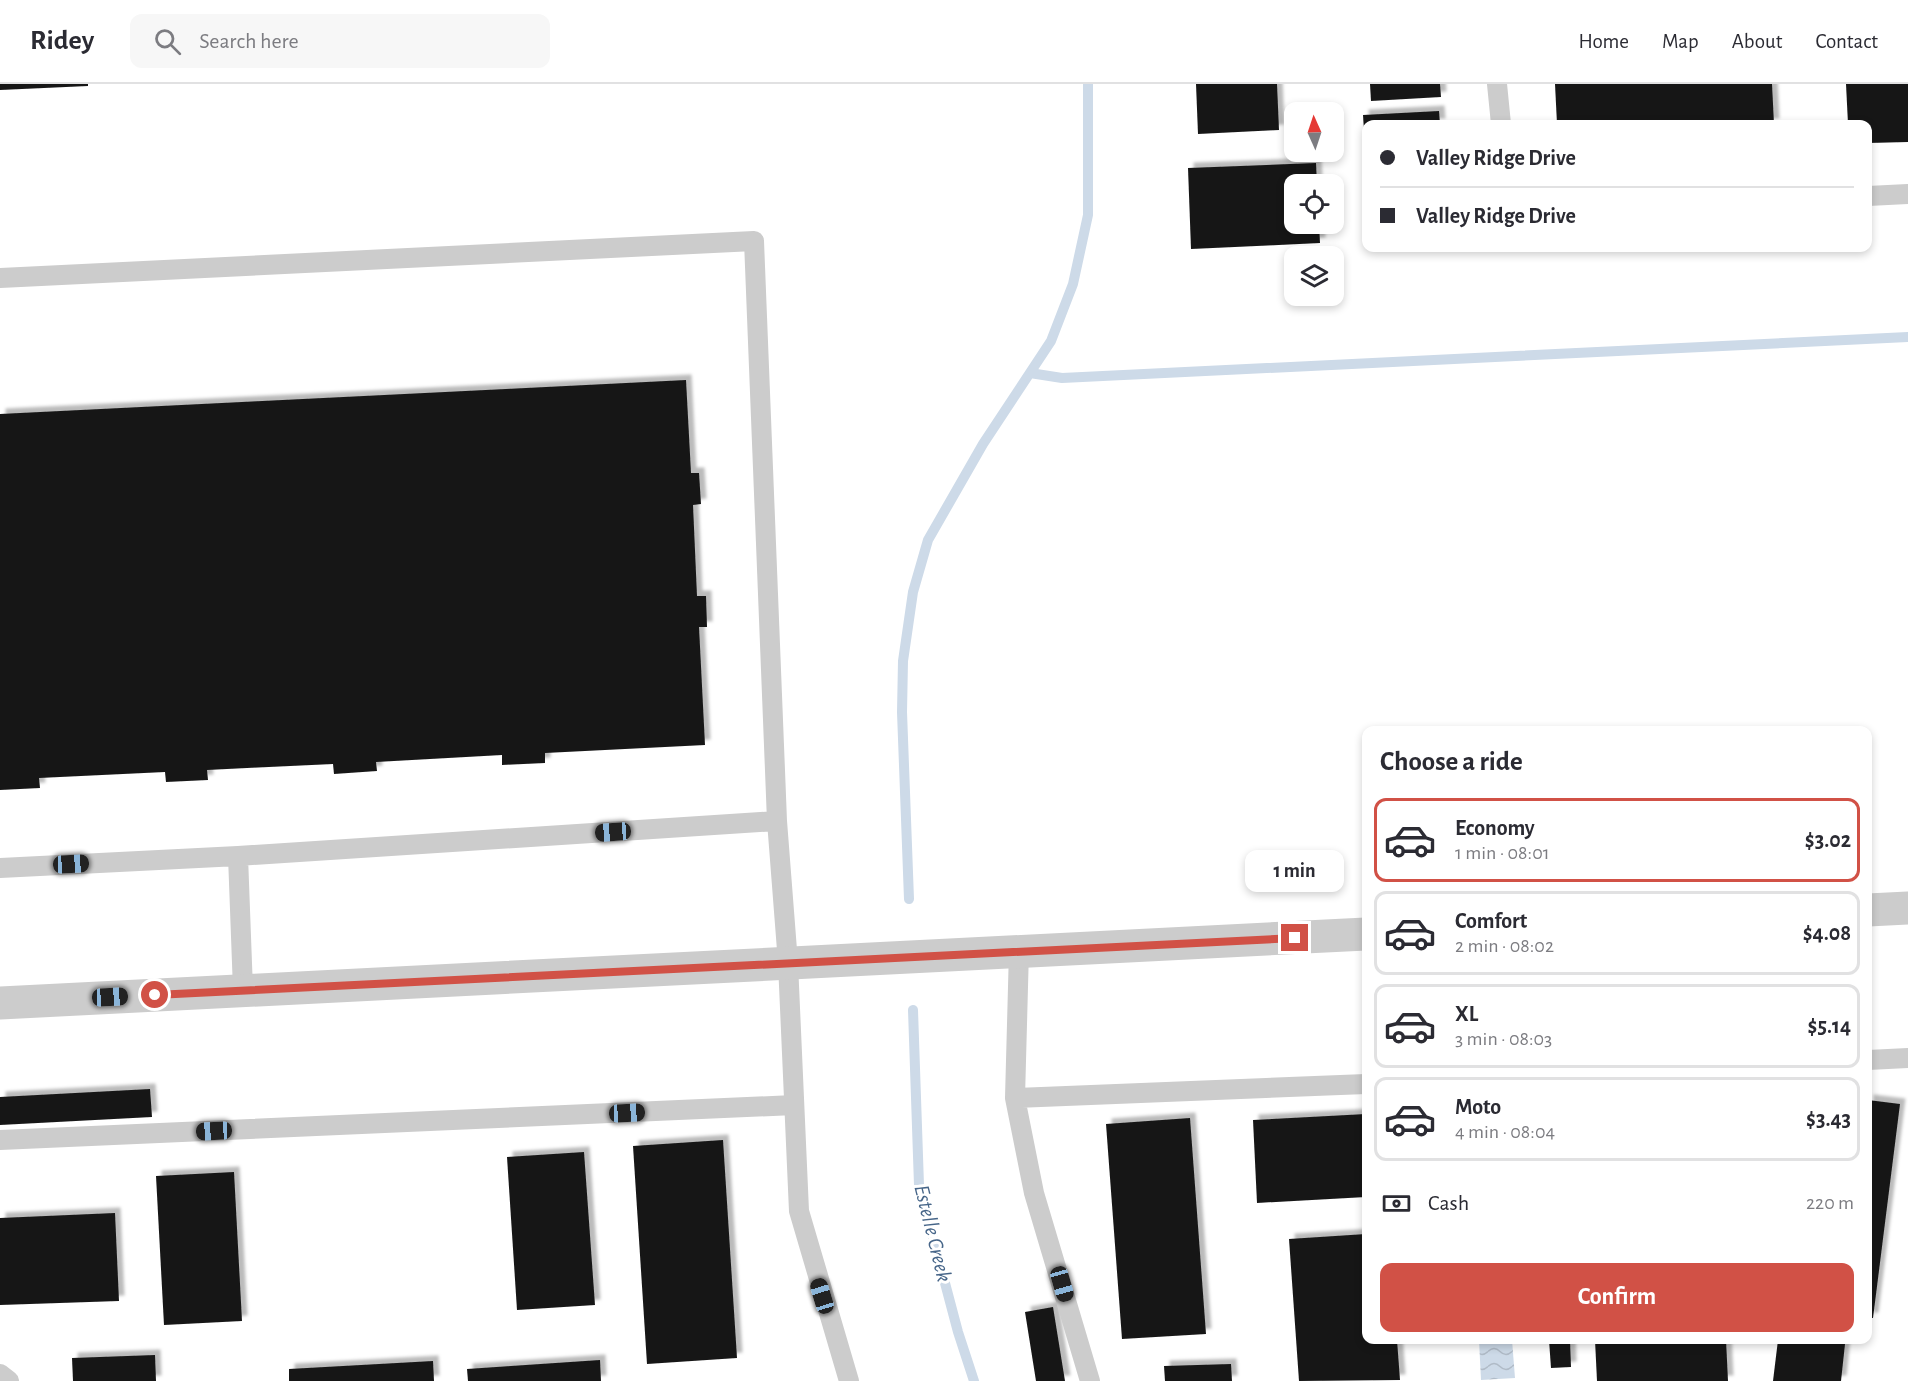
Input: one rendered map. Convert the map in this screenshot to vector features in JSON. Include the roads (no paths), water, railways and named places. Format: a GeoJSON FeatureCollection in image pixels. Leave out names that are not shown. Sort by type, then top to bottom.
{"type":"FeatureCollection","features":[{"type":"Feature","properties":{"kind":"street"},"geometry":{"type":"LineString","coordinates":[[1872,910],[1908,908]]}},
{"type":"Feature","properties":{"kind":"street"},"geometry":{"type":"LineString","coordinates":[[0,1003],[1362,934]]}},
{"type":"Feature","properties":{"kind":"lane"},"geometry":{"type":"LineString","coordinates":[[1497,84],[1501,120]]}},
{"type":"Feature","properties":{"kind":"lane"},"geometry":{"type":"LineString","coordinates":[[1872,196],[1908,194]]}},
{"type":"Feature","properties":{"kind":"lane"},"geometry":{"type":"LineString","coordinates":[[0,278],[754,241],[777,821],[788,963],[799,1211],[849,1381]]}},
{"type":"Feature","properties":{"kind":"lane"},"geometry":{"type":"LineString","coordinates":[[0,868],[238,856],[777,821]]}},
{"type":"Feature","properties":{"kind":"lane"},"geometry":{"type":"LineString","coordinates":[[238,856],[243,990]]}},
{"type":"Feature","properties":{"kind":"lane"},"geometry":{"type":"LineString","coordinates":[[1019,950],[1015,1098],[1034,1193],[1090,1381]]}},
{"type":"Feature","properties":{"kind":"lane"},"geometry":{"type":"LineString","coordinates":[[1872,1060],[1908,1058]]}},
{"type":"Feature","properties":{"kind":"lane"},"geometry":{"type":"LineString","coordinates":[[1015,1098],[1362,1084]]}},
{"type":"Feature","properties":{"kind":"lane"},"geometry":{"type":"LineString","coordinates":[[0,1140],[794,1105]]}},
{"type":"Feature","properties":{"kind":"lane"},"geometry":{"type":"LineString","coordinates":[[0,1374],[9,1381]]}},
{"type":"Feature","properties":{"kind":"water"},"geometry":{"type":"Polygon","coordinates":[[[1479,1344],[1512,1344],[1515,1378],[1481,1380],[1479,1344]]]}},
{"type":"Feature","properties":{"kind":"waterway"},"geometry":{"type":"LineString","coordinates":[[909,899],[902,712],[903,661],[913,592],[928,540],[983,444],[1051,341],[1073,284],[1088,215],[1088,84]]}},
{"type":"Feature","properties":{"kind":"waterway"},"geometry":{"type":"LineString","coordinates":[[1030,373],[1062,378],[1908,337]]}},
{"type":"Feature","properties":{"kind":"waterway","name":"Estelle Creek"},"geometry":{"type":"LineString","coordinates":[[913,1010],[919,1185],[958,1332],[974,1381]]}}]}
